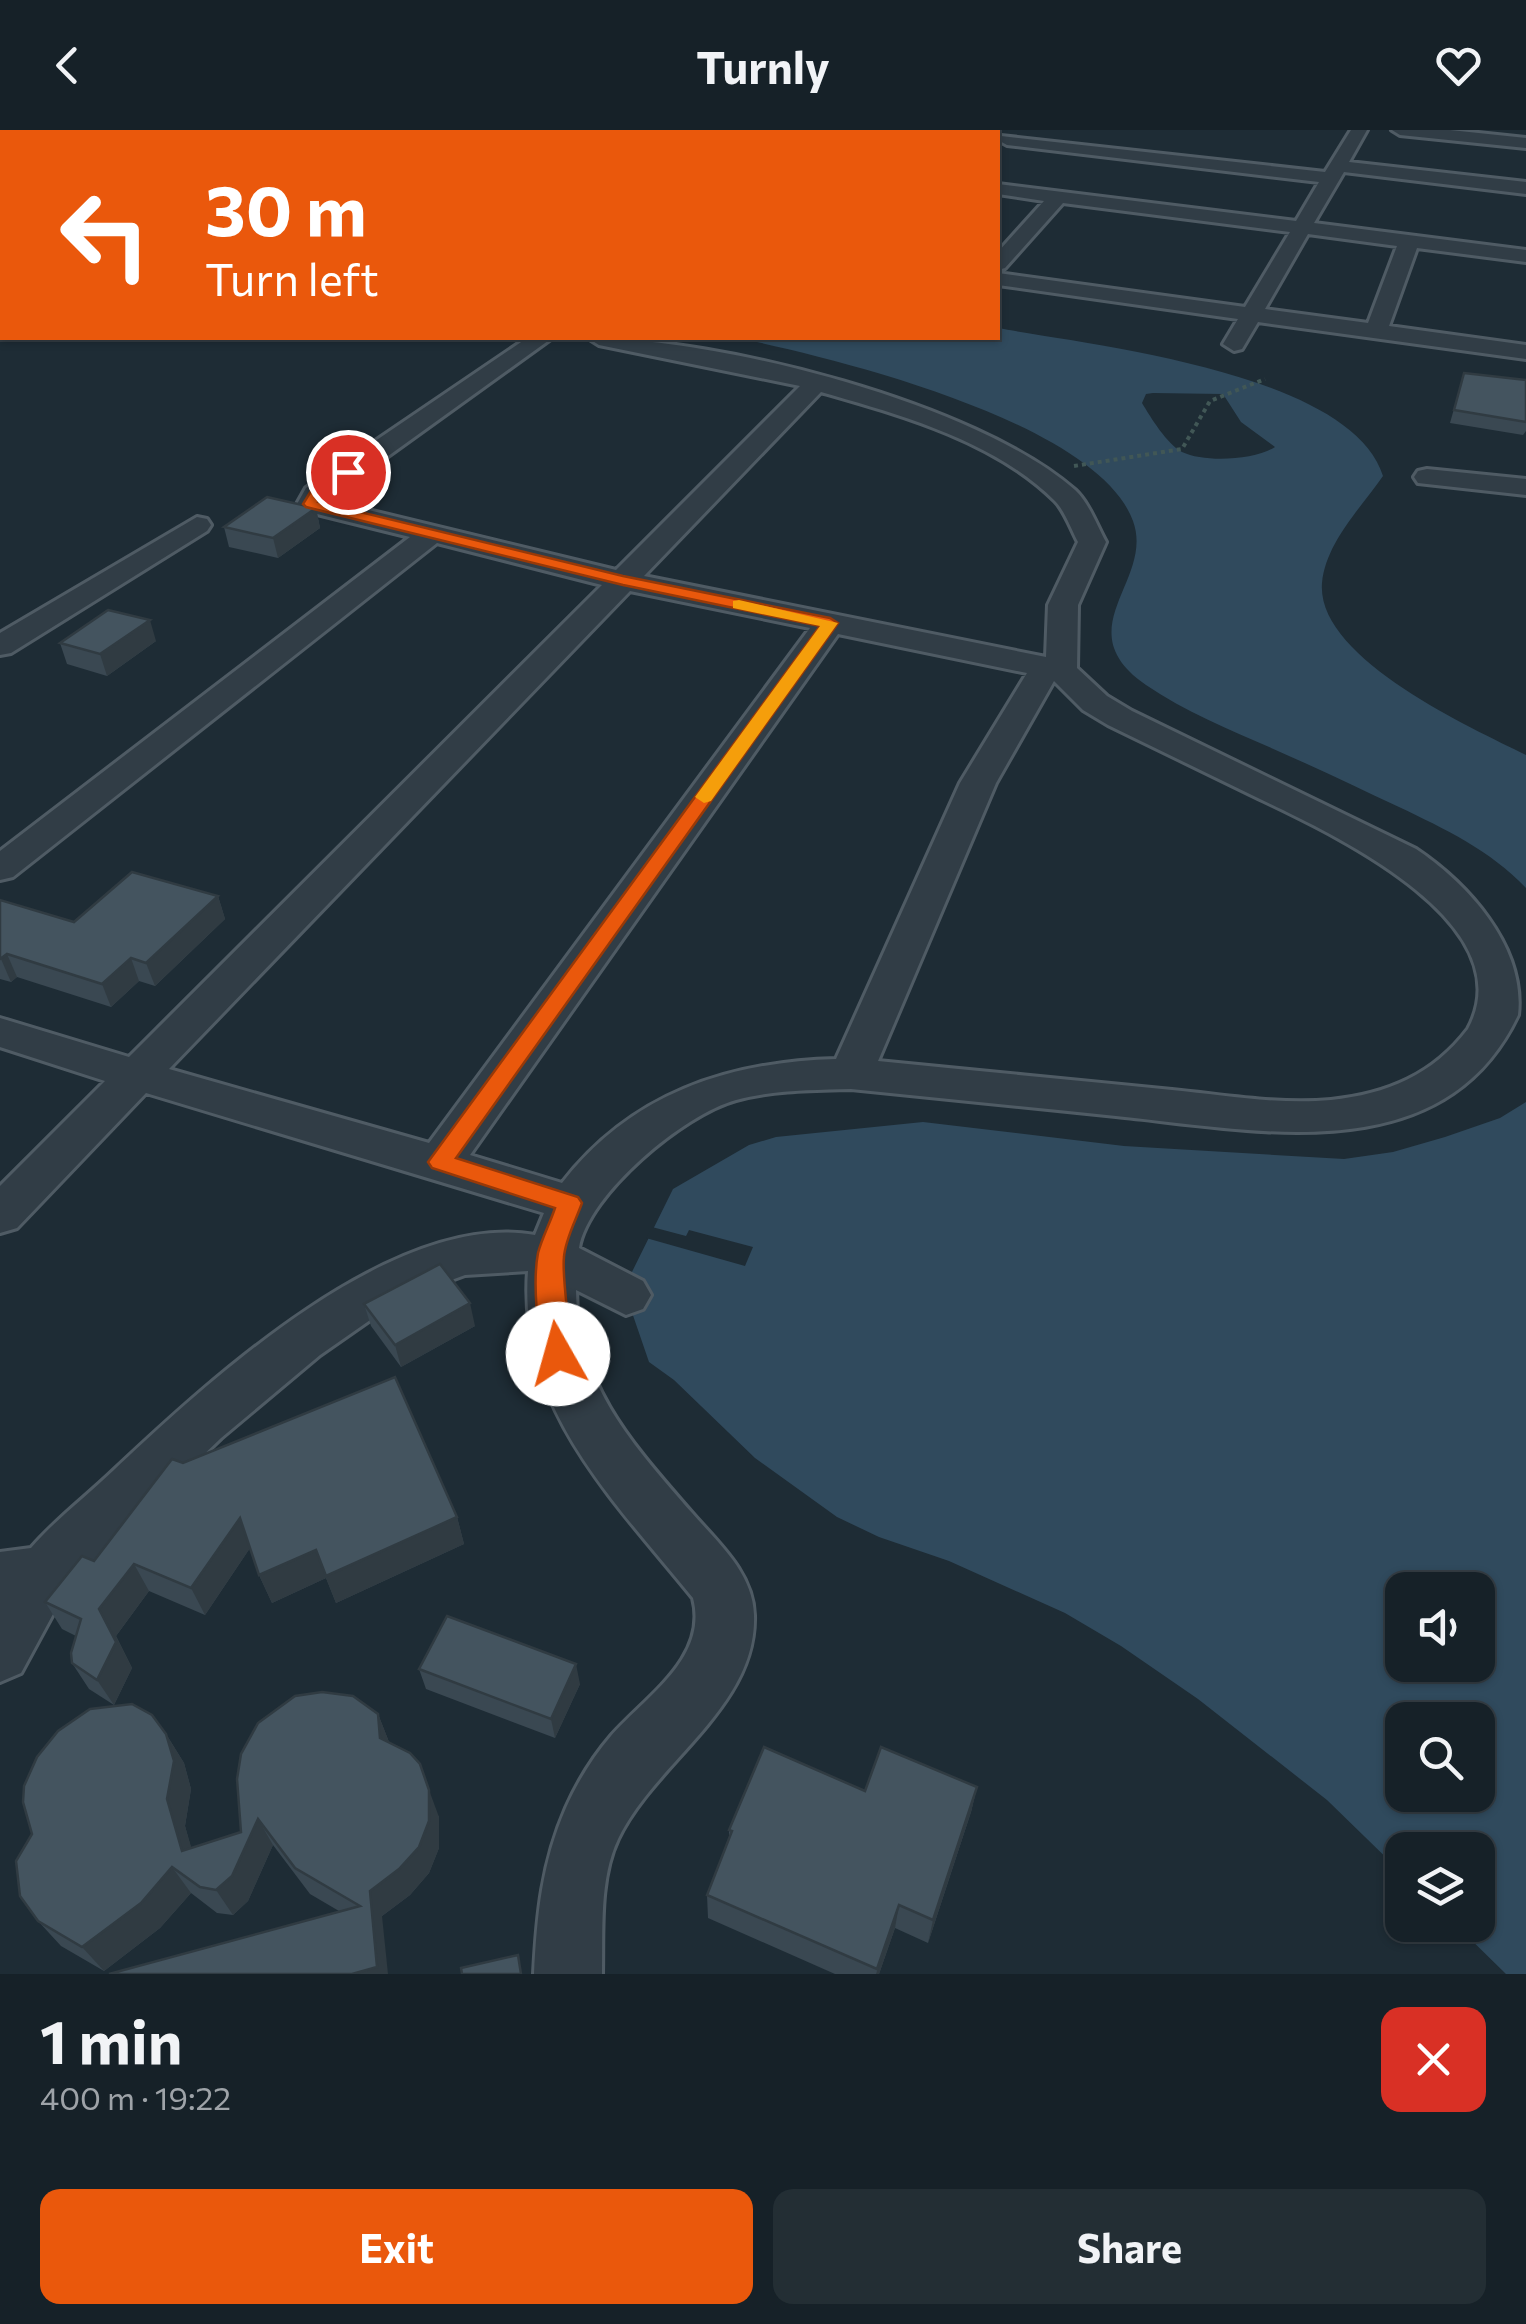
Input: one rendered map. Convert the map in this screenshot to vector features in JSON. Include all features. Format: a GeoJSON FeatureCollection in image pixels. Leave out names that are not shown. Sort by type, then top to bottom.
{"type":"FeatureCollection","features":[{"type":"Feature","properties":{"kind":"street"},"geometry":{"type":"LineString","coordinates":[[1234,344],[1359,130]]}},
{"type":"Feature","properties":{"kind":"street"},"geometry":{"type":"LineString","coordinates":[[1400,130],[1491,134],[1526,143]]}},
{"type":"Feature","properties":{"kind":"street"},"geometry":{"type":"LineString","coordinates":[[1007,139],[1156,150],[1510,192]]}},
{"type":"Feature","properties":{"kind":"street"},"geometry":{"type":"LineString","coordinates":[[1000,190],[1409,242],[1485,243],[1526,256]]}},
{"type":"Feature","properties":{"kind":"street"},"geometry":{"type":"LineString","coordinates":[[1000,262],[1058,197]]}},
{"type":"Feature","properties":{"kind":"street"},"geometry":{"type":"LineString","coordinates":[[1376,330],[1409,242]]}},
{"type":"Feature","properties":{"kind":"street"},"geometry":{"type":"LineString","coordinates":[[1000,279],[1526,352]]}},
{"type":"Feature","properties":{"kind":"street"},"geometry":{"type":"LineString","coordinates":[[0,1653],[24,1575],[266,1366],[318,1328],[404,1279],[455,1257],[511,1250],[560,1229],[627,1148],[707,1094],[816,1074],[851,1074],[1300,1118],[1353,1116],[1374,1112],[1445,1083],[1476,1052],[1496,1019],[1506,993],[1503,963],[1483,929],[1420,866],[1120,718],[1054,669],[623,581],[318,508],[310,500],[538,340]]}},
{"type":"Feature","properties":{"kind":"street"},"geometry":{"type":"LineString","coordinates":[[608,340],[868,396],[940,423],[1031,467],[1068,495],[1084,514],[1092,542],[1062,605],[1054,669],[978,782],[851,1074]]}},
{"type":"Feature","properties":{"kind":"street"},"geometry":{"type":"LineString","coordinates":[[0,1215],[816,384]]}},
{"type":"Feature","properties":{"kind":"street"},"geometry":{"type":"LineString","coordinates":[[1427,477],[1526,488]]}},
{"type":"Feature","properties":{"kind":"street"},"geometry":{"type":"LineString","coordinates":[[0,646],[197,525]]}},
{"type":"Feature","properties":{"kind":"street"},"geometry":{"type":"LineString","coordinates":[[0,869],[431,534]]}},
{"type":"Feature","properties":{"kind":"street"},"geometry":{"type":"LineString","coordinates":[[440,1162],[830,623]]}},
{"type":"Feature","properties":{"kind":"street"},"geometry":{"type":"LineString","coordinates":[[0,1032],[135,1076],[440,1162],[560,1229],[626,1295]]}},
{"type":"Feature","properties":{"kind":"street"},"geometry":{"type":"LineString","coordinates":[[560,1229],[551,1314],[558,1354],[576,1398],[608,1450],[718,1584],[728,1606],[724,1635],[712,1669],[632,1760],[607,1793],[588,1832],[576,1864],[568,1974]]}},
{"type":"Feature","properties":{"kind":"path"},"geometry":{"type":"LineString","coordinates":[[1080,466],[1182,450],[1210,401],[1265,379]]}},
{"type":"Feature","properties":{"kind":"water"},"geometry":{"type":"Polygon","coordinates":[[[1000,328],[1213,369],[1271,388],[1322,411],[1361,440],[1383,476],[1330,553],[1322,583],[1327,611],[1343,638],[1401,687],[1526,755],[1526,888],[1497,862],[1450,832],[1198,715],[1146,685],[1123,664],[1113,644],[1112,624],[1137,543],[1133,521],[1110,486],[1070,453],[1018,425],[958,400],[836,361],[747,340],[1000,340],[1000,328]],[[1153,393],[1146,394],[1142,403],[1160,430],[1182,452],[1216,459],[1243,457],[1275,447],[1241,422],[1223,394],[1153,393]]]}},
{"type":"Feature","properties":{"kind":"water"},"geometry":{"type":"Polygon","coordinates":[[[1526,1102],[1526,1974],[1506,1974],[1473,1942],[1495,1942],[1495,1832],[1385,1832],[1385,1856],[1327,1800],[1198,1699],[1121,1646],[1065,1613],[837,1517],[755,1458],[674,1380],[649,1362],[626,1295],[627,1282],[673,1189],[749,1145],[776,1137],[923,1122],[1124,1146],[1344,1159],[1393,1152],[1500,1118],[1526,1102]]]}},
{"type":"Feature","properties":{"kind":"pier"},"geometry":{"type":"Polygon","coordinates":[[[652,1227],[686,1236],[689,1230],[753,1247],[745,1266],[646,1238],[652,1227]]]}},
{"type":"Feature","properties":{"kind":"building"},"geometry":{"type":"Polygon","coordinates":[[[1464,373],[1526,380],[1526,422],[1454,410],[1464,373]]]}},
{"type":"Feature","properties":{"kind":"building"},"geometry":{"type":"Polygon","coordinates":[[[267,497],[316,508],[273,538],[224,527],[267,497]]]}},
{"type":"Feature","properties":{"kind":"building"},"geometry":{"type":"Polygon","coordinates":[[[108,610],[150,620],[100,654],[60,643],[108,610]]]}},
{"type":"Feature","properties":{"kind":"building"},"geometry":{"type":"Polygon","coordinates":[[[132,872],[218,896],[146,963],[131,958],[102,984],[7,954],[0,959],[0,900],[74,922],[132,872]]]}},
{"type":"Feature","properties":{"kind":"building"},"geometry":{"type":"Polygon","coordinates":[[[440,1264],[470,1303],[395,1345],[364,1304],[440,1264]]]}},
{"type":"Feature","properties":{"kind":"building"},"geometry":{"type":"Polygon","coordinates":[[[395,1377],[457,1517],[326,1576],[316,1550],[259,1575],[240,1518],[191,1588],[134,1564],[99,1609],[116,1642],[97,1680],[72,1663],[81,1619],[45,1602],[82,1556],[94,1561],[172,1459],[183,1463],[395,1377]]]}},
{"type":"Feature","properties":{"kind":"building"},"geometry":{"type":"Polygon","coordinates":[[[447,1616],[576,1664],[551,1719],[419,1669],[447,1616]]]}},
{"type":"Feature","properties":{"kind":"building"},"geometry":{"type":"Polygon","coordinates":[[[322,1692],[353,1696],[378,1714],[380,1738],[410,1753],[420,1764],[429,1790],[429,1821],[419,1847],[399,1869],[370,1891],[377,1967],[352,1974],[109,1974],[360,1906],[295,1868],[258,1819],[232,1876],[216,1890],[200,1887],[172,1867],[141,1903],[82,1947],[38,1921],[20,1896],[16,1861],[32,1834],[23,1802],[24,1786],[37,1757],[58,1731],[90,1709],[132,1704],[152,1715],[166,1734],[174,1761],[167,1799],[182,1851],[241,1832],[237,1779],[241,1754],[258,1723],[295,1696],[322,1692]]]}},
{"type":"Feature","properties":{"kind":"building"},"geometry":{"type":"Polygon","coordinates":[[[764,1747],[865,1791],[881,1747],[977,1787],[933,1920],[899,1905],[877,1969],[707,1895],[764,1747]]]}},
{"type":"Feature","properties":{"kind":"building"},"geometry":{"type":"Polygon","coordinates":[[[518,1955],[521,1974],[462,1974],[461,1968],[518,1955]]]}},
{"type":"Feature","properties":{"kind":"slow traffic"},"geometry":{"type":"LineString","coordinates":[[704,797],[830,623],[739,604]]}},
{"type":"Feature","properties":{"kind":"route"},"geometry":{"type":"LineString","coordinates":[[348,472],[316,494],[311,504],[623,581],[830,623],[440,1162],[570,1203],[557,1229],[551,1254],[551,1314],[558,1354]]}}]}
